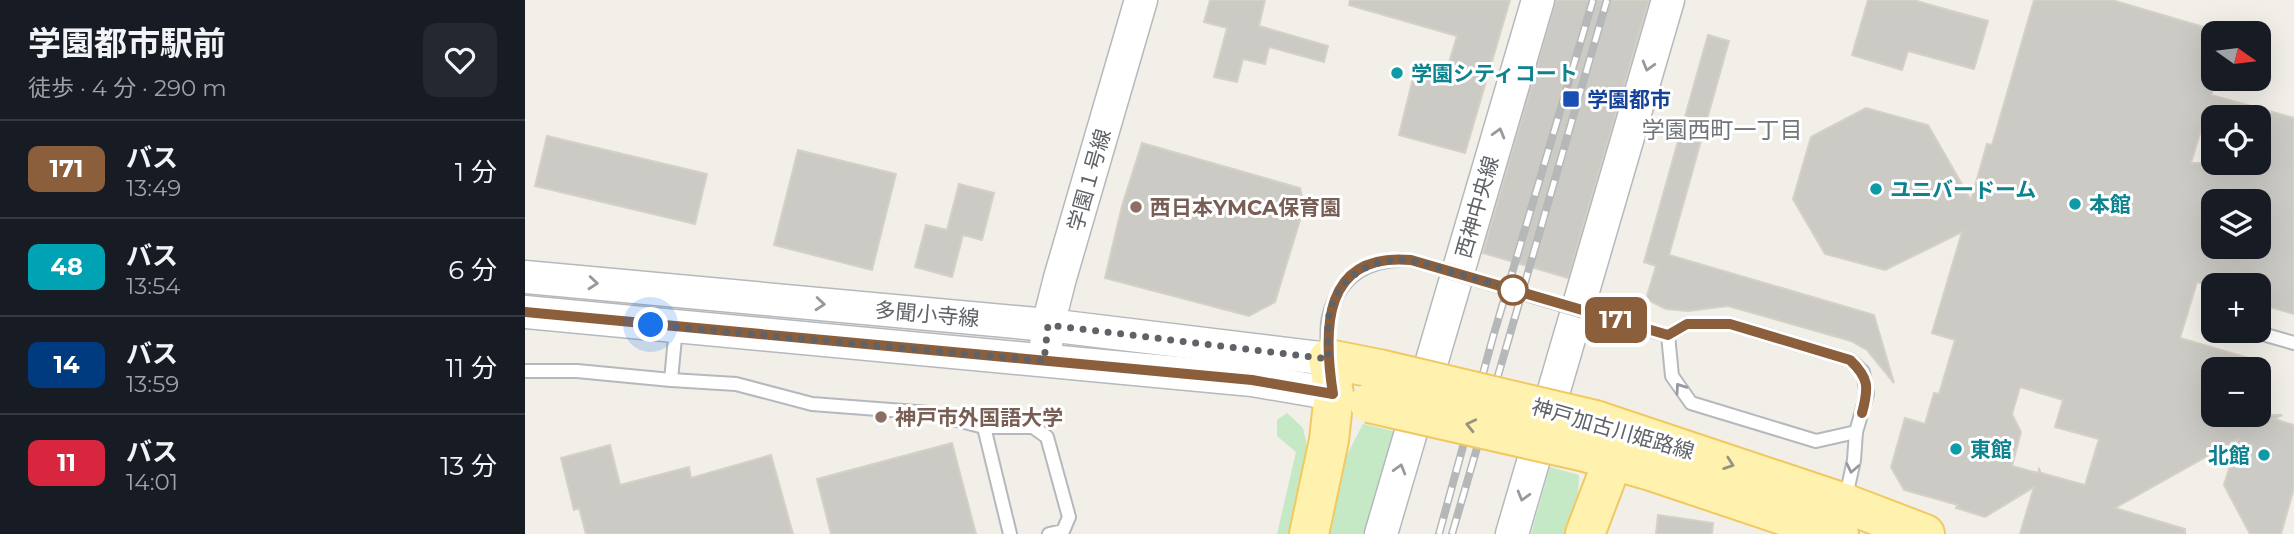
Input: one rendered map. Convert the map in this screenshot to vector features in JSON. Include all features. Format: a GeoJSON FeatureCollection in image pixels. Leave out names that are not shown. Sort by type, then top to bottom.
{"type":"FeatureCollection","features":[{"type":"Feature","properties":{"kind":"main road","name":"神戸加古川姫路線"},"geometry":{"type":"LineString","coordinates":[[1352,381],[1598,444],[1841,519],[1925,534]]}},
{"type":"Feature","properties":{"kind":"main road"},"geometry":{"type":"LineString","coordinates":[[1309,534],[1329,440],[1352,381]]}},
{"type":"Feature","properties":{"kind":"main road","name":"神戸加古川姫路線"},"geometry":{"type":"LineString","coordinates":[[1585,534],[1598,444]]}},
{"type":"Feature","properties":{"kind":"street","name":"学園１号線"},"geometry":{"type":"LineString","coordinates":[[1044,361],[1048,325],[1141,0]]}},
{"type":"Feature","properties":{"kind":"street","name":"西神中央線"},"geometry":{"type":"LineString","coordinates":[[1381,534],[1538,0]]}},
{"type":"Feature","properties":{"kind":"street"},"geometry":{"type":"LineString","coordinates":[[1512,534],[1668,0]]}},
{"type":"Feature","properties":{"kind":"street","name":"多聞小寺線"},"geometry":{"type":"LineString","coordinates":[[525,277],[1048,325],[1352,381]]}},
{"type":"Feature","properties":{"kind":"street","name":"多聞小寺線"},"geometry":{"type":"LineString","coordinates":[[525,312],[1252,380],[1352,381]]}},
{"type":"Feature","properties":{"kind":"lane"},"geometry":{"type":"LineString","coordinates":[[1352,381],[1328,319],[1343,286],[1354,274],[1378,261],[1411,260],[1668,335],[1687,324],[1730,324],[1850,360],[1863,372],[1867,394],[1856,432],[1854,460],[1841,519]]}},
{"type":"Feature","properties":{"kind":"lane"},"geometry":{"type":"LineString","coordinates":[[671,380],[676,327]]}},
{"type":"Feature","properties":{"kind":"lane"},"geometry":{"type":"LineString","coordinates":[[1668,335],[1672,376],[1691,403],[1816,441],[1856,432]]}},
{"type":"Feature","properties":{"kind":"lane"},"geometry":{"type":"LineString","coordinates":[[2271,336],[2294,343]]}},
{"type":"Feature","properties":{"kind":"lane"},"geometry":{"type":"LineString","coordinates":[[525,371],[577,371],[736,384],[811,404],[930,413],[984,427],[1033,427],[1047,437],[1069,517],[1063,531],[1049,534]]}},
{"type":"Feature","properties":{"kind":"lane"},"geometry":{"type":"LineString","coordinates":[[984,427],[1010,534]]}},
{"type":"Feature","properties":{"kind":"green space"},"geometry":{"type":"Polygon","coordinates":[[[1287,413],[1303,428],[1307,446],[1315,453],[1295,534],[1277,534],[1296,452],[1277,436],[1277,420],[1287,413]]]}},
{"type":"Feature","properties":{"kind":"green space"},"geometry":{"type":"Polygon","coordinates":[[[1363,424],[1397,432],[1365,534],[1327,534],[1342,465],[1363,424]]]}},
{"type":"Feature","properties":{"kind":"green space"},"geometry":{"type":"Polygon","coordinates":[[[1550,467],[1579,475],[1578,496],[1587,499],[1573,534],[1531,534],[1550,467]]]}},
{"type":"Feature","properties":{"kind":"building"},"geometry":{"type":"Polygon","coordinates":[[[1210,0],[1265,0],[1259,26],[1328,46],[1324,62],[1269,47],[1265,64],[1243,59],[1237,82],[1214,77],[1227,28],[1204,22],[1210,0]]]}},
{"type":"Feature","properties":{"kind":"building","name":"学園シティコート"},"geometry":{"type":"Polygon","coordinates":[[[1350,0],[1510,0],[1465,153],[1399,135],[1415,70],[1444,79],[1457,36],[1349,5],[1350,0]]]}},
{"type":"Feature","properties":{"kind":"building"},"geometry":{"type":"Polygon","coordinates":[[[1556,0],[1649,0],[1568,278],[1483,253],[1556,0]]]}},
{"type":"Feature","properties":{"kind":"building"},"geometry":{"type":"Polygon","coordinates":[[[1868,0],[1913,0],[1988,21],[1974,69],[1908,51],[1902,70],[1852,55],[1868,0]]]}},
{"type":"Feature","properties":{"kind":"building","name":"本館"},"geometry":{"type":"Polygon","coordinates":[[[2034,0],[2112,0],[2201,26],[2201,91],[2212,91],[2211,95],[2247,105],[2201,105],[2201,130],[2191,163],[2201,163],[2201,175],[2271,175],[2271,112],[2294,118],[2294,314],[2271,307],[2271,273],[2201,273],[2201,283],[2197,282],[2180,338],[2245,357],[2201,357],[2201,427],[2271,427],[2271,415],[2282,415],[2274,419],[2294,425],[2294,488],[2281,534],[2250,534],[2224,485],[2238,439],[2115,508],[2185,529],[2185,534],[2020,534],[2034,487],[1985,517],[1956,508],[1958,505],[1904,490],[1891,467],[1905,418],[1925,424],[1934,393],[1939,394],[1955,340],[1932,333],[1962,232],[1885,270],[1825,254],[1793,199],[1811,137],[1866,108],[1928,125],[1971,200],[1987,144],[1992,145],[2034,0]],[[2020,387],[2012,414],[2021,432],[2012,466],[2038,473],[2039,469],[2041,473],[2085,485],[2099,439],[2055,427],[2063,400],[2020,387]]]}},
{"type":"Feature","properties":{"kind":"building"},"geometry":{"type":"Polygon","coordinates":[[[1708,35],[1729,41],[1669,255],[1874,315],[1894,383],[1867,350],[1851,341],[1728,306],[1688,311],[1666,309],[1646,299],[1656,266],[1644,262],[1708,35]]]}},
{"type":"Feature","properties":{"kind":"building"},"geometry":{"type":"Polygon","coordinates":[[[547,136],[707,174],[695,224],[535,186],[547,136]]]}},
{"type":"Feature","properties":{"kind":"building"},"geometry":{"type":"Polygon","coordinates":[[[1142,143],[1300,188],[1304,207],[1275,302],[1249,316],[1105,278],[1122,206],[1142,143]]]}},
{"type":"Feature","properties":{"kind":"building"},"geometry":{"type":"Polygon","coordinates":[[[798,150],[896,174],[872,270],[774,245],[798,150]]]}},
{"type":"Feature","properties":{"kind":"building"},"geometry":{"type":"Polygon","coordinates":[[[959,184],[994,193],[982,240],[963,235],[952,277],[915,267],[926,225],[947,230],[959,184]]]}},
{"type":"Feature","properties":{"kind":"building"},"geometry":{"type":"Polygon","coordinates":[[[952,443],[976,534],[831,534],[817,479],[952,443]]]}},
{"type":"Feature","properties":{"kind":"building"},"geometry":{"type":"Polygon","coordinates":[[[610,445],[620,485],[689,467],[691,478],[771,455],[793,534],[586,534],[579,508],[574,510],[561,458],[610,445]]]}},
{"type":"Feature","properties":{"kind":"building"},"geometry":{"type":"Polygon","coordinates":[[[1658,515],[1713,523],[1712,534],[1656,534],[1658,515]]]}},
{"type":"Feature","properties":{"kind":"railway"},"geometry":{"type":"LineString","coordinates":[[1439,534],[1493,337],[1593,0]]}},
{"type":"Feature","properties":{"kind":"railway"},"geometry":{"type":"LineString","coordinates":[[1452,534],[1607,0]]}},
{"type":"Feature","properties":{"kind":"bus line","name":"171"},"geometry":{"type":"LineString","coordinates":[[525,312],[1252,380],[1333,394],[1328,359],[1328,319],[1343,286],[1354,274],[1378,261],[1411,260],[1668,335],[1687,324],[1730,324],[1850,360],[1863,372],[1867,394],[1862,413]]}},
{"type":"Feature","properties":{"kind":"place","name":"学園シティコート"},"geometry":{"type":"Point","coordinates":[1397,73]}},
{"type":"Feature","properties":{"kind":"place","name":"学園都市"},"geometry":{"type":"Point","coordinates":[1571,99]}},
{"type":"Feature","properties":{"kind":"place","name":"ユニバードーム"},"geometry":{"type":"Point","coordinates":[1876,189]}},
{"type":"Feature","properties":{"kind":"place","name":"本館"},"geometry":{"type":"Point","coordinates":[2075,204]}},
{"type":"Feature","properties":{"kind":"place","name":"西日本YMCA保育園"},"geometry":{"type":"Point","coordinates":[1136,207]}},
{"type":"Feature","properties":{"kind":"place","name":"神戸市外国語大学"},"geometry":{"type":"Point","coordinates":[881,417]}},
{"type":"Feature","properties":{"kind":"place","name":"東館"},"geometry":{"type":"Point","coordinates":[1956,449]}},
{"type":"Feature","properties":{"kind":"place","name":"北館"},"geometry":{"type":"Point","coordinates":[2264,455]}},
{"type":"Feature","properties":{"kind":"district","name":"学園西町一丁目"},"geometry":{"type":"Point","coordinates":[1722,130]}},
{"type":"Feature","properties":{"kind":"route"},"geometry":{"type":"LineString","coordinates":[[651,325],[1044,361],[1048,325],[1328,359],[1328,319],[1334,302],[1354,274],[1378,261],[1411,260],[1525,293],[1513,290]]}}]}
